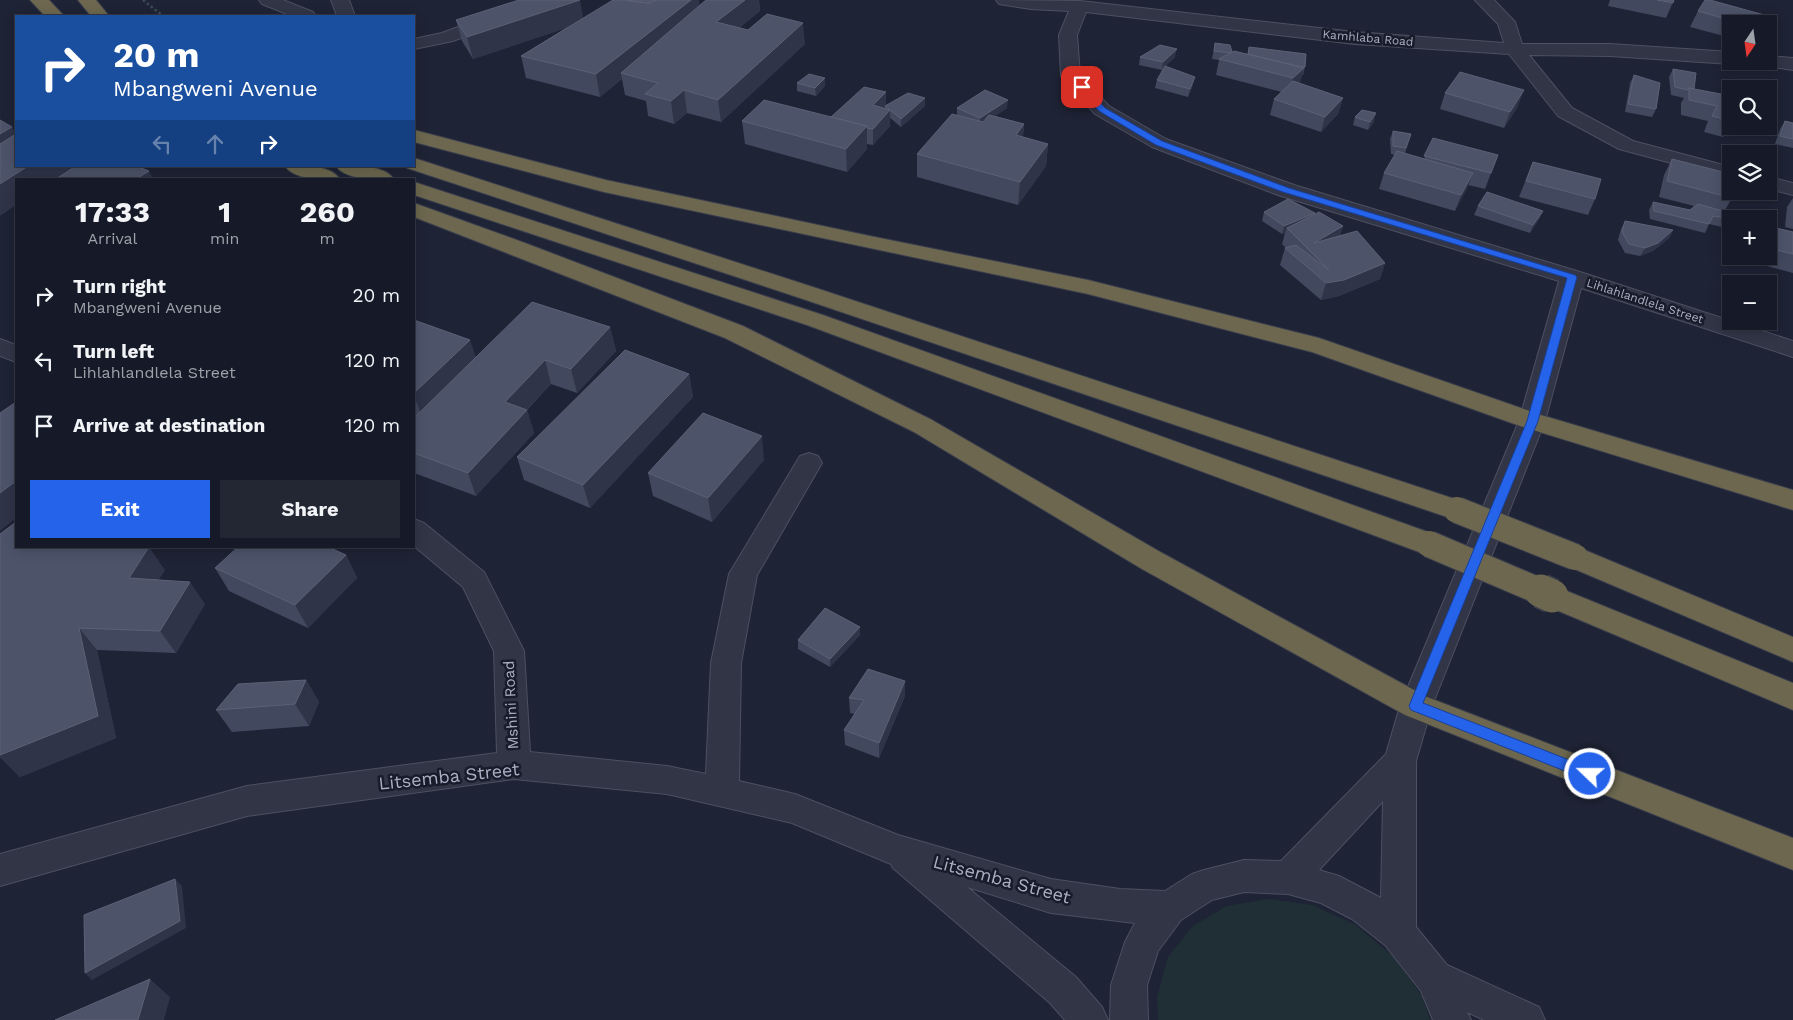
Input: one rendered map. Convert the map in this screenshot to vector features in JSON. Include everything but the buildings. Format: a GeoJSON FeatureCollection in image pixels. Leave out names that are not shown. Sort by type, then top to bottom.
{"type":"FeatureCollection","features":[{"type":"Feature","properties":{"kind":"highway"},"geometry":{"type":"LineString","coordinates":[[39,0],[54,15]]}},
{"type":"Feature","properties":{"kind":"highway"},"geometry":{"type":"LineString","coordinates":[[88,0],[99,15]]}},
{"type":"Feature","properties":{"kind":"highway"},"geometry":{"type":"LineString","coordinates":[[415,136],[604,186],[1117,294],[1319,346],[1532,421],[1793,500]]}},
{"type":"Feature","properties":{"kind":"highway"},"geometry":{"type":"LineString","coordinates":[[415,164],[1457,510],[1575,557],[1793,650]]}},
{"type":"Feature","properties":{"kind":"highway"},"geometry":{"type":"LineString","coordinates":[[298,167],[327,178]]}},
{"type":"Feature","properties":{"kind":"highway"},"geometry":{"type":"LineString","coordinates":[[349,167],[381,178]]}},
{"type":"Feature","properties":{"kind":"highway"},"geometry":{"type":"LineString","coordinates":[[415,188],[815,320],[1429,544],[1793,697]]}},
{"type":"Feature","properties":{"kind":"highway"},"geometry":{"type":"LineString","coordinates":[[415,210],[526,251],[751,341],[923,426],[1152,561],[1416,706],[1793,854]]}},
{"type":"Feature","properties":{"kind":"street"},"geometry":{"type":"LineString","coordinates":[[268,0],[305,15]]}},
{"type":"Feature","properties":{"kind":"street"},"geometry":{"type":"LineString","coordinates":[[340,0],[346,15]]}},
{"type":"Feature","properties":{"kind":"street"},"geometry":{"type":"LineString","coordinates":[[415,44],[447,37],[545,0]]}},
{"type":"Feature","properties":{"kind":"street","name":"Kamhlaba Road"},"geometry":{"type":"LineString","coordinates":[[1005,0],[1031,4],[1080,6],[1355,38],[1515,49],[1610,50],[1722,57]]}},
{"type":"Feature","properties":{"kind":"street"},"geometry":{"type":"LineString","coordinates":[[1484,0],[1506,22],[1515,49],[1564,112],[1626,145],[1722,171]]}},
{"type":"Feature","properties":{"kind":"street","name":"Lihlahlandlela Street"},"geometry":{"type":"LineString","coordinates":[[1080,6],[1068,35],[1071,76],[1102,110],[1159,143],[1286,190],[1572,277],[1793,349]]}},
{"type":"Feature","properties":{"kind":"street"},"geometry":{"type":"LineString","coordinates":[[1778,62],[1793,64]]}},
{"type":"Feature","properties":{"kind":"street"},"geometry":{"type":"LineString","coordinates":[[1777,185],[1793,189]]}},
{"type":"Feature","properties":{"kind":"street"},"geometry":{"type":"LineString","coordinates":[[1398,933],[1400,761],[1416,706],[1532,421],[1572,277]]}},
{"type":"Feature","properties":{"kind":"street"},"geometry":{"type":"LineString","coordinates":[[0,347],[15,354]]}},
{"type":"Feature","properties":{"kind":"street"},"geometry":{"type":"LineString","coordinates":[[722,792],[726,663],[743,574],[809,463]]}},
{"type":"Feature","properties":{"kind":"street","name":"Mshini Road"},"geometry":{"type":"LineString","coordinates":[[415,531],[474,580],[509,651],[514,765]]}},
{"type":"Feature","properties":{"kind":"street"},"geometry":{"type":"LineString","coordinates":[[1288,878],[1400,761]]}},
{"type":"Feature","properties":{"kind":"street","name":"Litsemba Street"},"geometry":{"type":"LineString","coordinates":[[0,870],[248,801],[514,765],[667,780],[722,792],[796,809],[896,850],[1051,896],[1120,906],[1169,908]]}},
{"type":"Feature","properties":{"kind":"street","name":"Litsemba Street"},"geometry":{"type":"LineString","coordinates":[[896,850],[1063,990],[1089,1020]]}},
{"type":"Feature","properties":{"kind":"street"},"geometry":{"type":"LineString","coordinates":[[1129,1020],[1129,984],[1142,942],[1169,908],[1204,886],[1244,876],[1288,878],[1327,888],[1356,903],[1398,933],[1434,978],[1452,1020]]}},
{"type":"Feature","properties":{"kind":"street"},"geometry":{"type":"LineString","coordinates":[[1434,978],[1526,1020]]}},
{"type":"Feature","properties":{"kind":"path"},"geometry":{"type":"LineString","coordinates":[[143,0],[162,15]]}},
{"type":"Feature","properties":{"kind":"shaded area"},"geometry":{"type":"Polygon","coordinates":[[[1268,899],[1312,905],[1354,924],[1393,956],[1422,996],[1430,1020],[1158,1020],[1157,997],[1168,957],[1193,926],[1227,906],[1268,899]]]}},
{"type":"Feature","properties":{"kind":"route"},"geometry":{"type":"LineString","coordinates":[[1082,87],[1102,110],[1159,143],[1286,190],[1572,277],[1532,421],[1416,706],[1590,774]]}}]}
